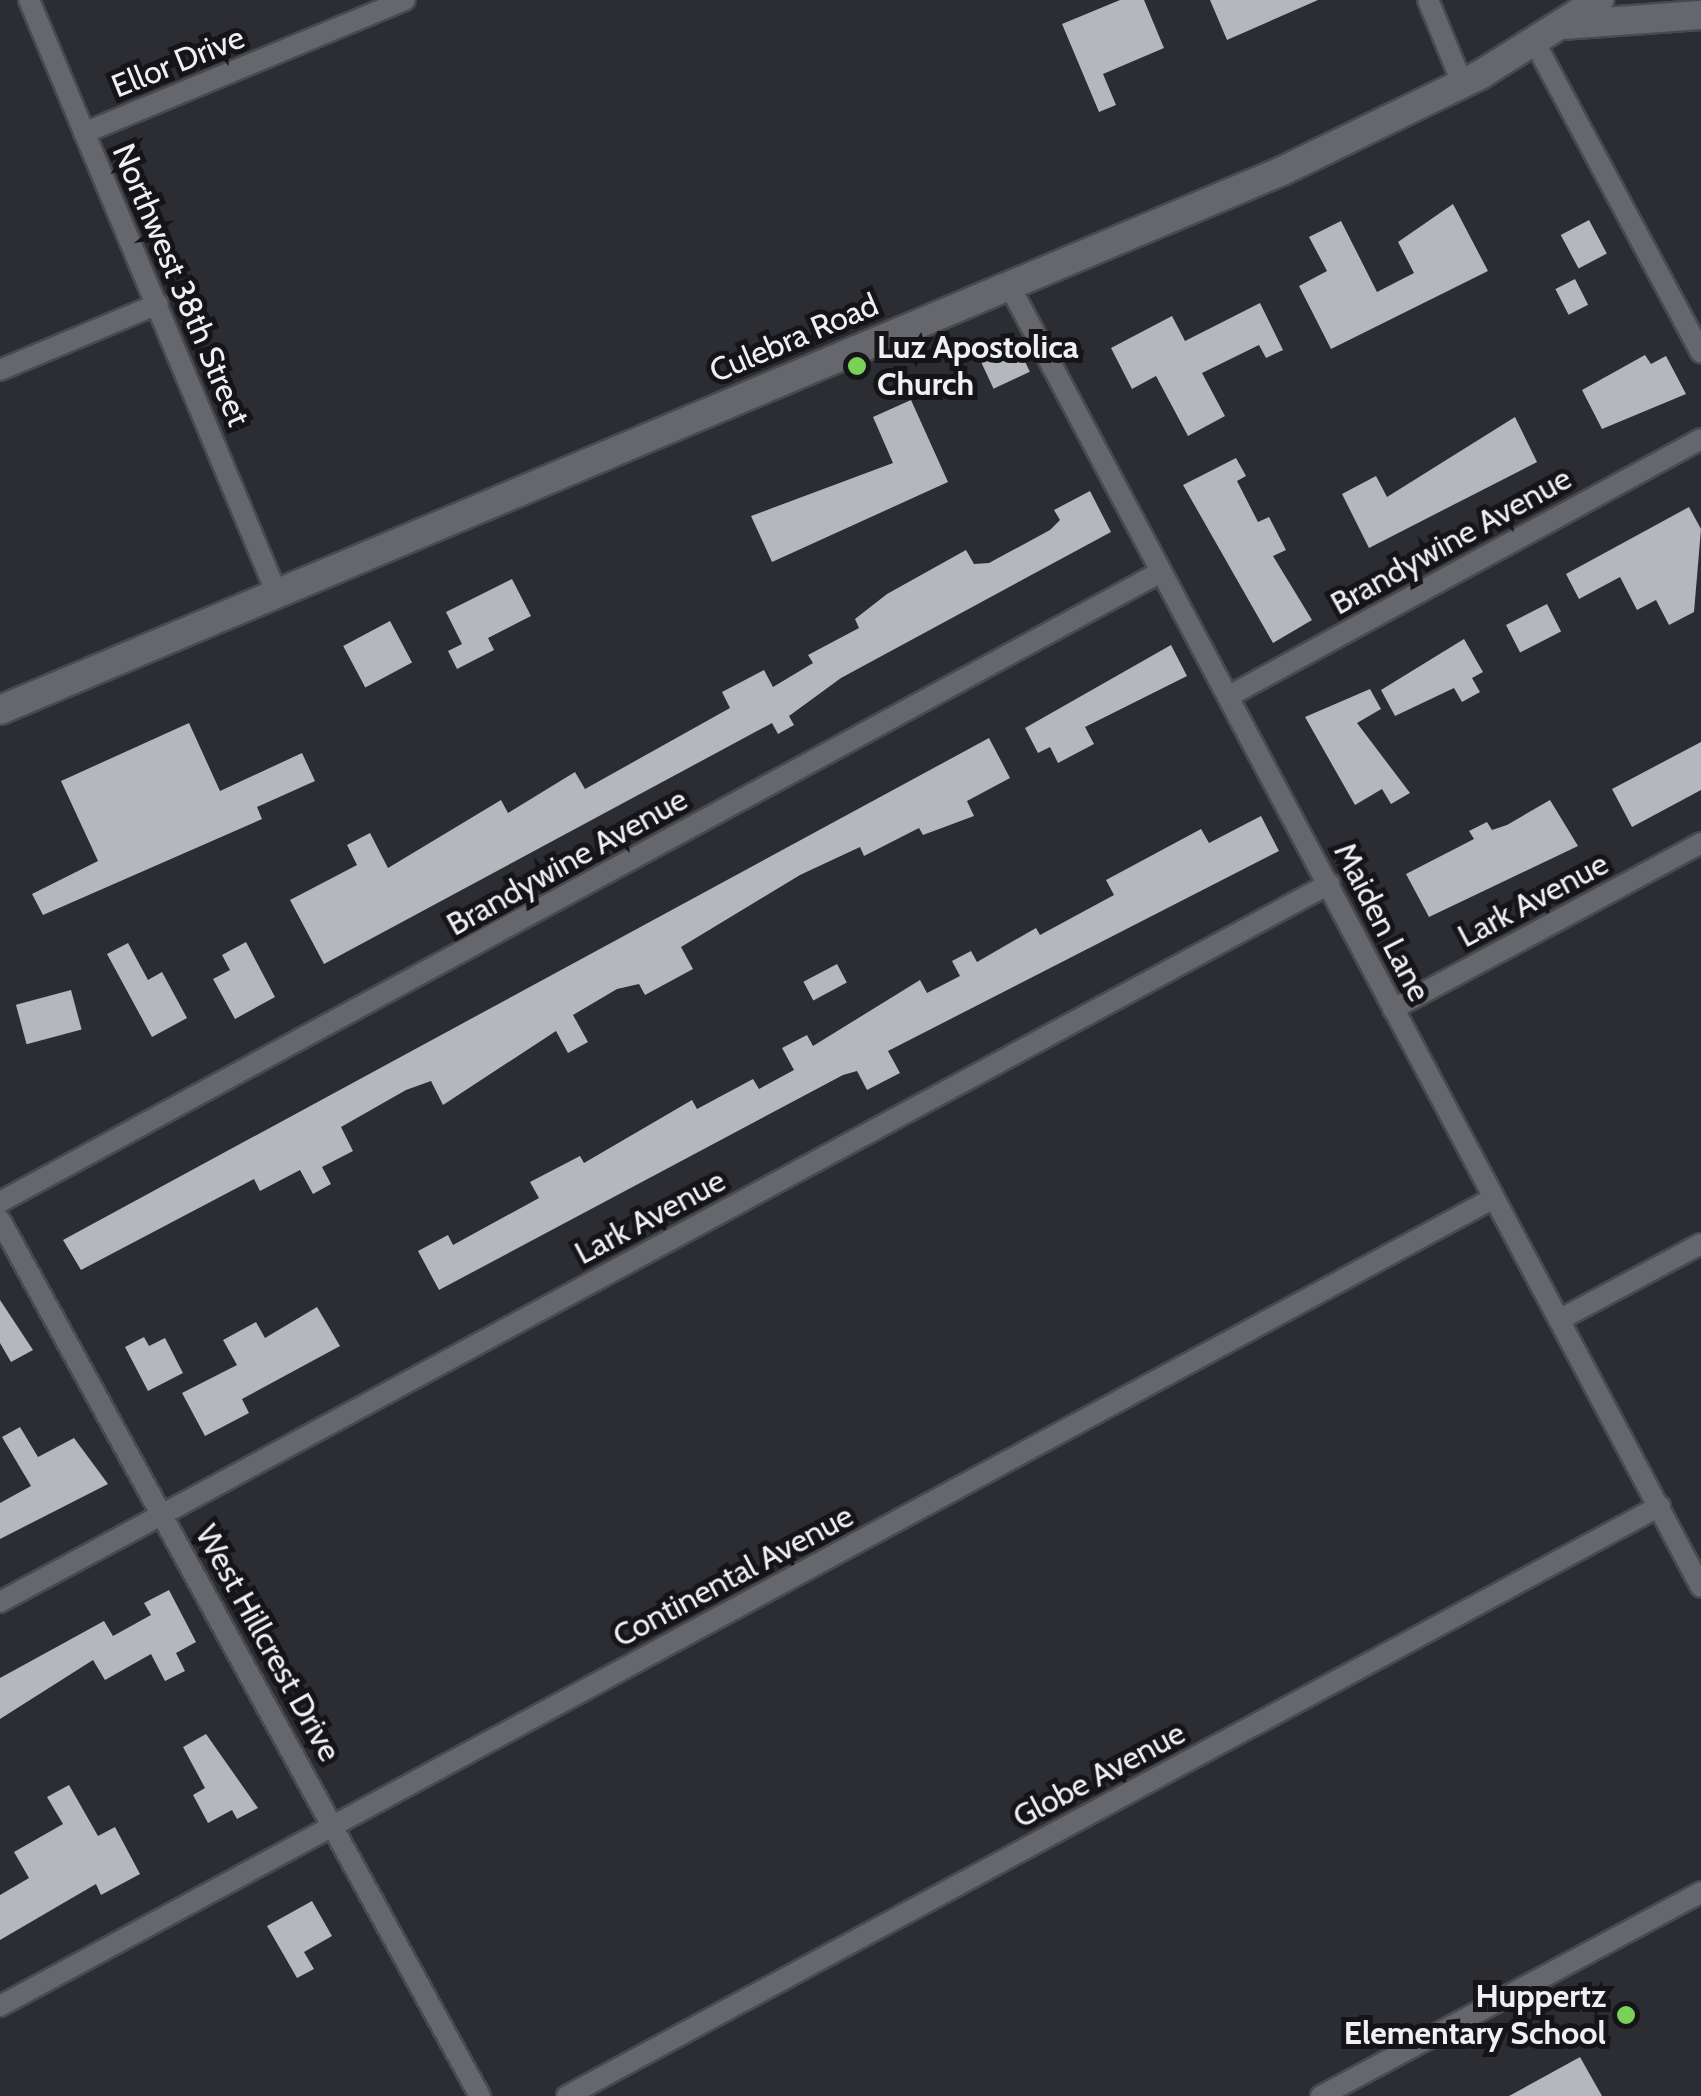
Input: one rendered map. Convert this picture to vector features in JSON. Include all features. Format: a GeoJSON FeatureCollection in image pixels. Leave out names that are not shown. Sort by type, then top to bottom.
{"type":"FeatureCollection","features":[{"type":"Feature","properties":{"kind":"main road","name":"Culebra Road"},"geometry":{"type":"LineString","coordinates":[[0,710],[1009,285],[1462,83],[1534,43],[1599,0]]}},
{"type":"Feature","properties":{"kind":"main road"},"geometry":{"type":"LineString","coordinates":[[1561,26],[1701,15]]}},
{"type":"Feature","properties":{"kind":"street","name":"Northwest 38th Street"},"geometry":{"type":"LineString","coordinates":[[29,0],[276,594]]}},
{"type":"Feature","properties":{"kind":"street","name":"Ellor Drive"},"geometry":{"type":"LineString","coordinates":[[84,133],[405,0]]}},
{"type":"Feature","properties":{"kind":"street"},"geometry":{"type":"LineString","coordinates":[[1428,0],[1462,83]]}},
{"type":"Feature","properties":{"kind":"street"},"geometry":{"type":"LineString","coordinates":[[1534,43],[1701,352]]}},
{"type":"Feature","properties":{"kind":"street","name":"Maiden Lane"},"geometry":{"type":"LineString","coordinates":[[1009,285],[1701,1588]]}},
{"type":"Feature","properties":{"kind":"street"},"geometry":{"type":"LineString","coordinates":[[0,370],[158,304]]}},
{"type":"Feature","properties":{"kind":"street","name":"Brandywine Avenue"},"geometry":{"type":"LineString","coordinates":[[1229,696],[1701,439]]}},
{"type":"Feature","properties":{"kind":"street","name":"Brandywine Avenue"},"geometry":{"type":"LineString","coordinates":[[0,1202],[1160,572]]}},
{"type":"Feature","properties":{"kind":"street","name":"Lark Avenue"},"geometry":{"type":"LineString","coordinates":[[1393,1009],[1701,843]]}},
{"type":"Feature","properties":{"kind":"street","name":"Lark Avenue"},"geometry":{"type":"LineString","coordinates":[[0,1602],[1330,884]]}},
{"type":"Feature","properties":{"kind":"street","name":"Continental Avenue"},"geometry":{"type":"LineString","coordinates":[[0,2006],[1494,1198]]}},
{"type":"Feature","properties":{"kind":"street","name":"West Hillcrest Drive"},"geometry":{"type":"LineString","coordinates":[[0,1220],[480,2096]]}},
{"type":"Feature","properties":{"kind":"street"},"geometry":{"type":"LineString","coordinates":[[1560,1320],[1701,1244]]}},
{"type":"Feature","properties":{"kind":"street","name":"Globe Avenue"},"geometry":{"type":"LineString","coordinates":[[567,2096],[1660,1506]]}},
{"type":"Feature","properties":{"kind":"street"},"geometry":{"type":"LineString","coordinates":[[1321,2096],[1701,1892]]}},
{"type":"Feature","properties":{"kind":"building"},"geometry":{"type":"Polygon","coordinates":[[[1120,0],[1144,0],[1164,48],[1103,74],[1116,105],[1099,112],[1062,24],[1120,0]]]}},
{"type":"Feature","properties":{"kind":"building"},"geometry":{"type":"Polygon","coordinates":[[[1210,0],[1318,0],[1227,40],[1210,0]]]}},
{"type":"Feature","properties":{"kind":"building"},"geometry":{"type":"Polygon","coordinates":[[[1453,204],[1488,271],[1331,349],[1299,286],[1327,271],[1309,237],[1341,221],[1377,292],[1414,273],[1398,242],[1453,204]]]}},
{"type":"Feature","properties":{"kind":"building"},"geometry":{"type":"Polygon","coordinates":[[[1589,220],[1607,254],[1579,269],[1561,235],[1589,220]]]}},
{"type":"Feature","properties":{"kind":"building"},"geometry":{"type":"Polygon","coordinates":[[[1575,279],[1588,305],[1569,315],[1555,289],[1575,279]]]}},
{"type":"Feature","properties":{"kind":"building"},"geometry":{"type":"Polygon","coordinates":[[[1260,303],[1283,350],[1266,358],[1259,345],[1202,373],[1225,416],[1188,436],[1156,376],[1132,389],[1111,348],[1172,316],[1185,341],[1260,303]]]}},
{"type":"Feature","properties":{"kind":"building"},"geometry":{"type":"Polygon","coordinates":[[[1015,340],[1030,372],[994,389],[979,357],[1015,340]]]}},
{"type":"Feature","properties":{"kind":"building"},"geometry":{"type":"Polygon","coordinates":[[[1645,355],[1651,364],[1666,356],[1686,394],[1602,429],[1582,390],[1645,355]]]}},
{"type":"Feature","properties":{"kind":"building"},"geometry":{"type":"Polygon","coordinates":[[[911,400],[948,482],[772,562],[751,516],[893,463],[873,417],[911,400]]]}},
{"type":"Feature","properties":{"kind":"building"},"geometry":{"type":"Polygon","coordinates":[[[1515,417],[1537,462],[1369,548],[1342,494],[1376,476],[1387,497],[1515,417]]]}},
{"type":"Feature","properties":{"kind":"building"},"geometry":{"type":"Polygon","coordinates":[[[1236,458],[1246,476],[1237,481],[1258,522],[1269,517],[1286,550],[1273,556],[1312,620],[1273,643],[1183,485],[1236,458]]]}},
{"type":"Feature","properties":{"kind":"building"},"geometry":{"type":"Polygon","coordinates":[[[1090,491],[1111,532],[841,678],[789,716],[794,725],[778,734],[772,723],[324,964],[290,900],[357,865],[347,845],[370,833],[388,868],[501,800],[508,813],[575,772],[585,789],[730,708],[722,692],[764,670],[773,687],[813,663],[808,655],[859,628],[855,619],[887,594],[966,550],[974,564],[989,563],[1050,530],[1060,520],[1054,510],[1090,491]]]}},
{"type":"Feature","properties":{"kind":"building"},"geometry":{"type":"Polygon","coordinates":[[[1689,507],[1701,529],[1694,612],[1669,625],[1656,600],[1637,610],[1620,577],[1579,599],[1566,574],[1689,507]]]}},
{"type":"Feature","properties":{"kind":"building"},"geometry":{"type":"Polygon","coordinates":[[[512,579],[531,616],[488,638],[494,650],[457,669],[448,651],[462,644],[446,612],[512,579]]]}},
{"type":"Feature","properties":{"kind":"building"},"geometry":{"type":"Polygon","coordinates":[[[1547,604],[1561,632],[1520,653],[1506,625],[1547,604]]]}},
{"type":"Feature","properties":{"kind":"building"},"geometry":{"type":"Polygon","coordinates":[[[390,621],[412,662],[365,687],[343,646],[390,621]]]}},
{"type":"Feature","properties":{"kind":"building"},"geometry":{"type":"Polygon","coordinates":[[[1464,639],[1483,672],[1472,678],[1480,692],[1462,702],[1454,688],[1395,716],[1381,690],[1464,639]]]}},
{"type":"Feature","properties":{"kind":"building"},"geometry":{"type":"Polygon","coordinates":[[[1171,645],[1187,676],[1085,727],[1094,744],[1058,763],[1050,747],[1038,753],[1025,728],[1171,645]]]}},
{"type":"Feature","properties":{"kind":"building"},"geometry":{"type":"Polygon","coordinates":[[[1370,689],[1381,709],[1357,723],[1410,793],[1391,804],[1382,789],[1355,805],[1305,717],[1370,689]]]}},
{"type":"Feature","properties":{"kind":"building"},"geometry":{"type":"Polygon","coordinates":[[[189,723],[220,791],[302,753],[315,781],[257,807],[262,819],[43,915],[32,894],[98,861],[61,781],[189,723]]]}},
{"type":"Feature","properties":{"kind":"building"},"geometry":{"type":"Polygon","coordinates":[[[989,738],[1010,778],[967,801],[974,816],[923,835],[919,828],[864,856],[860,847],[800,875],[681,947],[693,969],[645,995],[639,984],[617,989],[573,1015],[588,1042],[568,1053],[556,1031],[443,1105],[431,1081],[406,1090],[341,1127],[353,1151],[322,1167],[331,1184],[313,1194],[300,1170],[260,1191],[254,1179],[81,1270],[63,1240],[989,738]]]}},
{"type":"Feature","properties":{"kind":"building"},"geometry":{"type":"Polygon","coordinates":[[[1701,742],[1701,790],[1632,827],[1612,789],[1701,742]]]}},
{"type":"Feature","properties":{"kind":"building"},"geometry":{"type":"Polygon","coordinates":[[[1550,800],[1578,846],[1429,917],[1406,874],[1474,839],[1469,831],[1487,822],[1492,830],[1507,825],[1550,800]]]}},
{"type":"Feature","properties":{"kind":"building"},"geometry":{"type":"Polygon","coordinates":[[[1261,816],[1279,851],[888,1051],[900,1073],[867,1090],[857,1071],[843,1075],[439,1290],[418,1251],[448,1235],[453,1245],[539,1198],[530,1182],[580,1156],[584,1163],[692,1100],[697,1109],[753,1079],[759,1089],[794,1070],[782,1048],[807,1035],[813,1046],[920,980],[927,993],[960,976],[952,961],[971,951],[977,962],[1036,928],[1040,935],[1114,895],[1106,880],[1201,829],[1209,843],[1261,816]]]}},
{"type":"Feature","properties":{"kind":"building"},"geometry":{"type":"Polygon","coordinates":[[[246,942],[275,997],[235,1019],[213,979],[230,970],[222,955],[246,942]]]}},
{"type":"Feature","properties":{"kind":"building"},"geometry":{"type":"Polygon","coordinates":[[[128,943],[148,980],[162,972],[187,1018],[152,1037],[107,954],[128,943]]]}},
{"type":"Feature","properties":{"kind":"building"},"geometry":{"type":"Polygon","coordinates":[[[837,964],[847,983],[813,1000],[803,982],[837,964]]]}},
{"type":"Feature","properties":{"kind":"building"},"geometry":{"type":"Polygon","coordinates":[[[71,990],[82,1030],[27,1044],[16,1005],[71,990]]]}},
{"type":"Feature","properties":{"kind":"building"},"geometry":{"type":"Polygon","coordinates":[[[0,1300],[33,1350],[11,1362],[0,1343],[0,1300]]]}},
{"type":"Feature","properties":{"kind":"building"},"geometry":{"type":"Polygon","coordinates":[[[317,1307],[340,1346],[242,1399],[249,1413],[205,1436],[182,1393],[237,1365],[223,1340],[256,1322],[265,1338],[317,1307]]]}},
{"type":"Feature","properties":{"kind":"building"},"geometry":{"type":"Polygon","coordinates":[[[144,1337],[149,1346],[165,1338],[183,1373],[148,1391],[125,1347],[144,1337]]]}},
{"type":"Feature","properties":{"kind":"building"},"geometry":{"type":"Polygon","coordinates":[[[20,1427],[38,1457],[74,1438],[108,1484],[0,1539],[0,1503],[31,1486],[2,1437],[20,1427]]]}},
{"type":"Feature","properties":{"kind":"building"},"geometry":{"type":"Polygon","coordinates":[[[169,1590],[196,1642],[176,1653],[185,1671],[165,1681],[151,1654],[105,1680],[93,1660],[0,1719],[0,1678],[104,1621],[113,1636],[151,1615],[144,1603],[169,1590]]]}},
{"type":"Feature","properties":{"kind":"building"},"geometry":{"type":"Polygon","coordinates":[[[206,1734],[258,1808],[237,1819],[232,1810],[208,1823],[193,1795],[205,1788],[183,1747],[206,1734]]]}},
{"type":"Feature","properties":{"kind":"building"},"geometry":{"type":"Polygon","coordinates":[[[69,1785],[98,1836],[115,1827],[140,1874],[101,1895],[96,1884],[0,1940],[0,1895],[29,1878],[14,1852],[63,1824],[47,1797],[69,1785]]]}},
{"type":"Feature","properties":{"kind":"building"},"geometry":{"type":"Polygon","coordinates":[[[312,1901],[332,1936],[304,1952],[314,1969],[297,1978],[267,1926],[312,1901]]]}},
{"type":"Feature","properties":{"kind":"building"},"geometry":{"type":"Polygon","coordinates":[[[1580,2057],[1602,2096],[1509,2096],[1580,2057]]]}},
{"type":"Feature","properties":{"kind":"place","name":"Luz Apostolica Church"},"geometry":{"type":"Point","coordinates":[857,366]}},
{"type":"Feature","properties":{"kind":"place","name":"Huppertz Elementary School"},"geometry":{"type":"Point","coordinates":[1626,2015]}}]}
